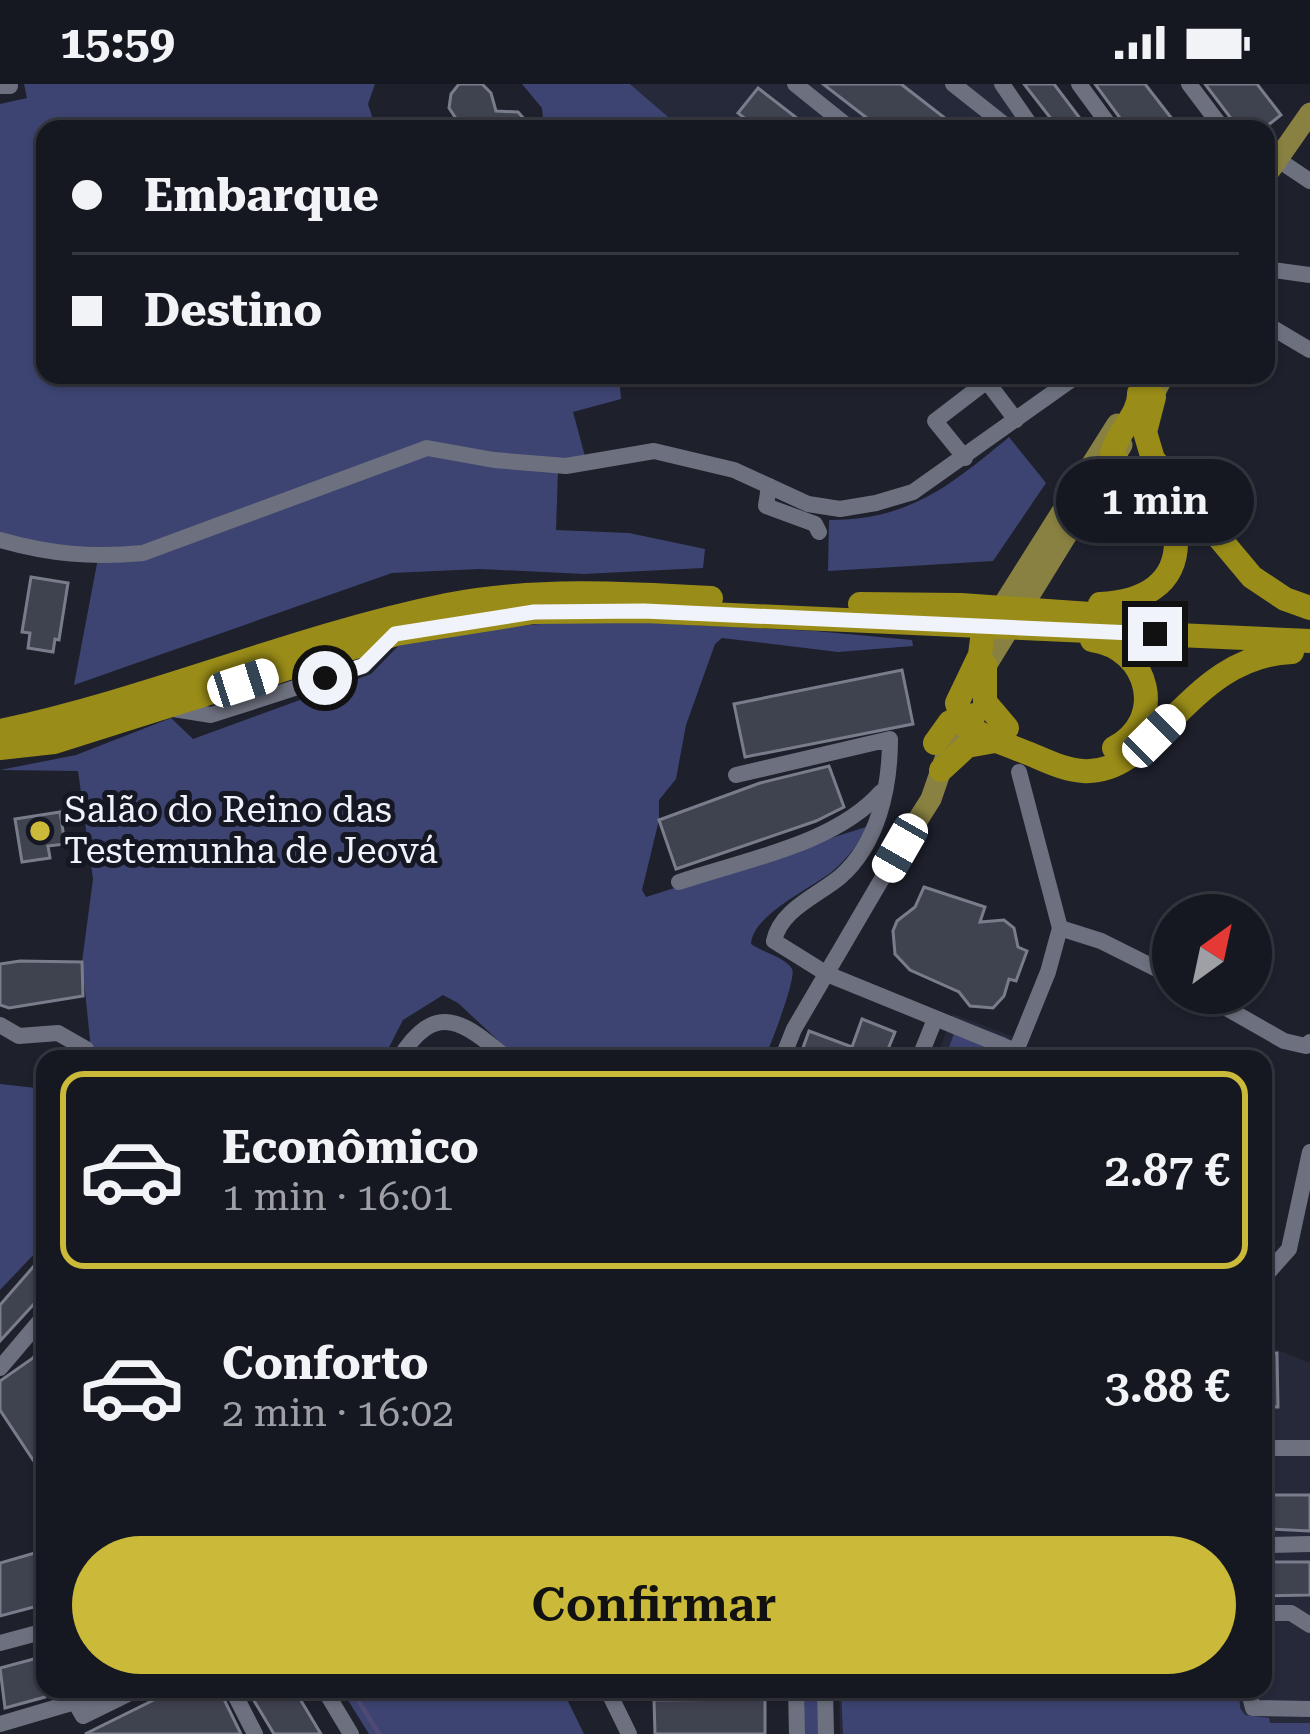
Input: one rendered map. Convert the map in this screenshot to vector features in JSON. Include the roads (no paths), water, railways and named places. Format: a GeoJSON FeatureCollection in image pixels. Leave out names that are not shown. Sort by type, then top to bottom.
{"type":"FeatureCollection","features":[{"type":"Feature","properties":{"kind":"highway"},"geometry":{"type":"LineString","coordinates":[[1048,620],[1064,602],[1105,604],[1136,599],[1161,584],[1173,565],[1174,528],[1165,504],[1121,471],[1114,457],[1114,446],[1152,384]]}},
{"type":"Feature","properties":{"kind":"highway"},"geometry":{"type":"LineString","coordinates":[[1152,384],[1145,418],[1147,443],[1174,487],[1252,577],[1285,599],[1310,608]]}},
{"type":"Feature","properties":{"kind":"highway"},"geometry":{"type":"LineString","coordinates":[[1088,466],[1114,457],[1129,460],[1174,487]]}},
{"type":"Feature","properties":{"kind":"highway"},"geometry":{"type":"LineString","coordinates":[[1084,505],[1117,483],[1147,488]]}},
{"type":"Feature","properties":{"kind":"highway"},"geometry":{"type":"LineString","coordinates":[[0,730],[156,691],[359,625],[450,604],[530,593],[1048,620],[1310,626]]}},
{"type":"Feature","properties":{"kind":"highway"},"geometry":{"type":"LineString","coordinates":[[0,748],[54,742],[395,634],[502,615],[566,610],[957,615]]}},
{"type":"Feature","properties":{"kind":"highway"},"geometry":{"type":"LineString","coordinates":[[1048,620],[1310,646]]}},
{"type":"Feature","properties":{"kind":"highway"},"geometry":{"type":"LineString","coordinates":[[982,639],[980,655],[957,703],[959,717],[968,728],[1093,755],[1124,743],[1140,724],[1146,693],[1142,673],[1117,646],[1058,637],[1048,620]]}},
{"type":"Feature","properties":{"kind":"highway"},"geometry":{"type":"LineString","coordinates":[[985,665],[985,702],[1003,734],[1069,770],[1098,771],[1138,750],[1204,685],[1233,666],[1310,646]]}},
{"type":"Feature","properties":{"kind":"highway"},"geometry":{"type":"LineString","coordinates":[[935,743],[943,728],[959,717]]}},
{"type":"Feature","properties":{"kind":"highway"},"geometry":{"type":"LineString","coordinates":[[941,770],[968,746],[1003,734]]}},
{"type":"Feature","properties":{"kind":"main road"},"geometry":{"type":"LineString","coordinates":[[1275,164],[1310,113]]}},
{"type":"Feature","properties":{"kind":"main road"},"geometry":{"type":"LineString","coordinates":[[900,848],[952,694],[1088,466],[1152,384]]}},
{"type":"Feature","properties":{"kind":"main road"},"geometry":{"type":"LineString","coordinates":[[900,848],[923,813],[959,717],[985,665],[1114,457]]}},
{"type":"Feature","properties":{"kind":"street"},"geometry":{"type":"LineString","coordinates":[[795,84],[840,120]]}},
{"type":"Feature","properties":{"kind":"street"},"geometry":{"type":"LineString","coordinates":[[953,84],[999,120]]}},
{"type":"Feature","properties":{"kind":"street"},"geometry":{"type":"LineString","coordinates":[[1002,84],[1027,120]]}},
{"type":"Feature","properties":{"kind":"street"},"geometry":{"type":"LineString","coordinates":[[1079,84],[1105,120]]}},
{"type":"Feature","properties":{"kind":"street"},"geometry":{"type":"LineString","coordinates":[[1189,84],[1216,120]]}},
{"type":"Feature","properties":{"kind":"street"},"geometry":{"type":"LineString","coordinates":[[0,86],[10,86]]}},
{"type":"Feature","properties":{"kind":"street"},"geometry":{"type":"LineString","coordinates":[[1275,169],[1310,181]]}},
{"type":"Feature","properties":{"kind":"street"},"geometry":{"type":"LineString","coordinates":[[1275,270],[1310,275]]}},
{"type":"Feature","properties":{"kind":"street"},"geometry":{"type":"LineString","coordinates":[[1275,329],[1310,350]]}},
{"type":"Feature","properties":{"kind":"street"},"geometry":{"type":"LineString","coordinates":[[964,458],[935,421],[980,384]]}},
{"type":"Feature","properties":{"kind":"street"},"geometry":{"type":"LineString","coordinates":[[993,384],[1016,420]]}},
{"type":"Feature","properties":{"kind":"street"},"geometry":{"type":"LineString","coordinates":[[0,540],[41,552],[98,557],[143,553],[428,448],[566,466],[654,451],[734,470],[808,504],[840,508],[875,503],[913,492],[1064,384]]}},
{"type":"Feature","properties":{"kind":"street"},"geometry":{"type":"LineString","coordinates":[[769,486],[766,506],[815,524],[819,532]]}},
{"type":"Feature","properties":{"kind":"street"},"geometry":{"type":"LineString","coordinates":[[736,775],[890,739],[890,769],[874,831],[859,858],[785,917],[774,941],[827,974],[1013,1050]]}},
{"type":"Feature","properties":{"kind":"street"},"geometry":{"type":"LineString","coordinates":[[1016,1050],[1060,928],[1019,772]]}},
{"type":"Feature","properties":{"kind":"street"},"geometry":{"type":"LineString","coordinates":[[679,882],[837,829],[863,813],[885,787]]}},
{"type":"Feature","properties":{"kind":"street"},"geometry":{"type":"LineString","coordinates":[[787,1050],[900,848]]}},
{"type":"Feature","properties":{"kind":"street"},"geometry":{"type":"LineString","coordinates":[[1060,928],[1101,941],[1152,966]]}},
{"type":"Feature","properties":{"kind":"street"},"geometry":{"type":"LineString","coordinates":[[1237,1014],[1284,1041],[1309,1046]]}},
{"type":"Feature","properties":{"kind":"street"},"geometry":{"type":"LineString","coordinates":[[922,1050],[934,1019]]}},
{"type":"Feature","properties":{"kind":"street"},"geometry":{"type":"LineString","coordinates":[[404,1050],[439,1020],[459,1021],[496,1050]]}},
{"type":"Feature","properties":{"kind":"street"},"geometry":{"type":"LineString","coordinates":[[0,1025],[19,1036],[58,1033],[86,1050]]}},
{"type":"Feature","properties":{"kind":"street"},"geometry":{"type":"LineString","coordinates":[[1272,1268],[1288,1249],[1310,1152]]}},
{"type":"Feature","properties":{"kind":"street"},"geometry":{"type":"LineString","coordinates":[[0,1368],[36,1326]]}},
{"type":"Feature","properties":{"kind":"street"},"geometry":{"type":"LineString","coordinates":[[1272,1448],[1310,1448]]}},
{"type":"Feature","properties":{"kind":"street"},"geometry":{"type":"LineString","coordinates":[[1272,1545],[1310,1544]]}},
{"type":"Feature","properties":{"kind":"street"},"geometry":{"type":"LineString","coordinates":[[1272,1613],[1291,1613],[1310,1624]]}},
{"type":"Feature","properties":{"kind":"street"},"geometry":{"type":"LineString","coordinates":[[0,1642],[36,1632]]}},
{"type":"Feature","properties":{"kind":"street"},"geometry":{"type":"LineString","coordinates":[[4,1734],[0,1725],[89,1698]]}},
{"type":"Feature","properties":{"kind":"street"},"geometry":{"type":"LineString","coordinates":[[76,1702],[83,1716],[120,1698]]}},
{"type":"Feature","properties":{"kind":"street"},"geometry":{"type":"LineString","coordinates":[[237,1698],[255,1734]]}},
{"type":"Feature","properties":{"kind":"street"},"geometry":{"type":"LineString","coordinates":[[329,1698],[351,1734]]}},
{"type":"Feature","properties":{"kind":"street"},"geometry":{"type":"LineString","coordinates":[[611,1698],[629,1734]]}},
{"type":"Feature","properties":{"kind":"street"},"geometry":{"type":"LineString","coordinates":[[796,1698],[797,1734]]}},
{"type":"Feature","properties":{"kind":"street"},"geometry":{"type":"LineString","coordinates":[[825,1698],[826,1734]]}},
{"type":"Feature","properties":{"kind":"street"},"geometry":{"type":"LineString","coordinates":[[1250,1698],[1252,1708],[1310,1709]]}},
{"type":"Feature","properties":{"kind":"waterway"},"geometry":{"type":"LineString","coordinates":[[357,1698],[379,1734]]}},
{"type":"Feature","properties":{"kind":"place","name":"Salão do Reino das Testemunha de Jeová"},"geometry":{"type":"Point","coordinates":[40,831]}}]}
